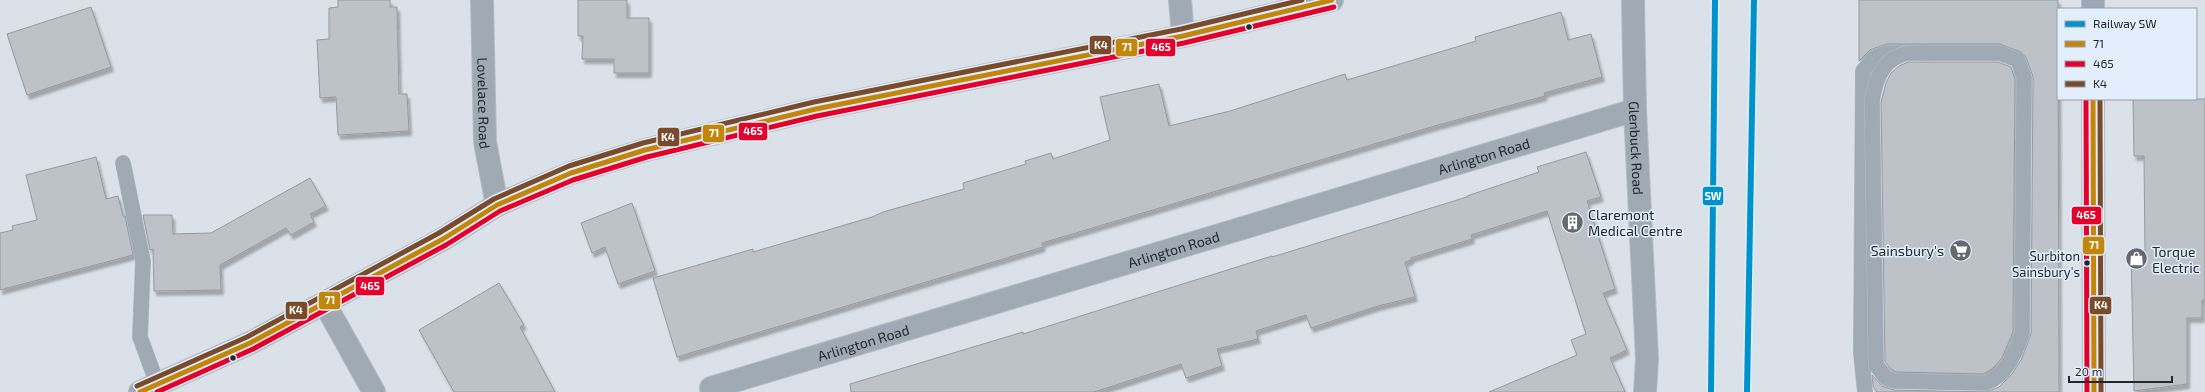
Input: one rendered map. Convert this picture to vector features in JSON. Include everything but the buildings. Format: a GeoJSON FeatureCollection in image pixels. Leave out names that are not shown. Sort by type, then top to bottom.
{"type":"FeatureCollection","features":[{"type":"Feature","properties":{"kind":"main road"},"geometry":{"type":"LineString","coordinates":[[149,389],[250,343],[325,304],[443,239],[497,205],[571,173],[645,150],[816,109],[1183,36],[1332,0]]}},
{"type":"Feature","properties":{"kind":"main road"},"geometry":{"type":"LineString","coordinates":[[2093,100],[2094,392]]}},
{"type":"Feature","properties":{"kind":"street","name":"Lovelace Road"},"geometry":{"type":"LineString","coordinates":[[482,0],[484,142],[497,205]]}},
{"type":"Feature","properties":{"kind":"street"},"geometry":{"type":"LineString","coordinates":[[1180,0],[1183,36]]}},
{"type":"Feature","properties":{"kind":"street","name":"Glenbuck Road"},"geometry":{"type":"LineString","coordinates":[[1633,0],[1635,110],[1647,359],[1645,392]]}},
{"type":"Feature","properties":{"kind":"street","name":"Arlington Road"},"geometry":{"type":"LineString","coordinates":[[711,388],[1635,110]]}},
{"type":"Feature","properties":{"kind":"street"},"geometry":{"type":"LineString","coordinates":[[325,304],[374,392]]}},
{"type":"Feature","properties":{"kind":"lane"},"geometry":{"type":"LineString","coordinates":[[1865,392],[1861,353],[1863,71],[1874,58],[1886,53],[2000,53],[2018,60],[2024,77],[2022,334],[2012,360],[1995,380],[1986,384],[1894,381],[1886,378],[1876,365],[1872,101],[1876,80],[1885,65],[1901,55],[1924,53]]}},
{"type":"Feature","properties":{"kind":"lane"},"geometry":{"type":"LineString","coordinates":[[123,163],[143,261],[140,338],[149,389]]}},
{"type":"Feature","properties":{"kind":"rail line","name":"SW"},"geometry":{"type":"LineString","coordinates":[[1711,392],[1715,0]]}},
{"type":"Feature","properties":{"kind":"rail line","name":"SW"},"geometry":{"type":"LineString","coordinates":[[1747,392],[1754,0]]}},
{"type":"Feature","properties":{"kind":"transit line","name":"K4"},"geometry":{"type":"LineString","coordinates":[[137,386],[247,337],[439,233],[494,199],[569,166],[643,143],[814,102],[1181,29],[1302,0]]}},
{"type":"Feature","properties":{"kind":"transit line","name":"71"},"geometry":{"type":"LineString","coordinates":[[140,392],[250,343],[443,239],[497,205],[571,173],[645,150],[816,109],[1183,36],[1332,0]]}},
{"type":"Feature","properties":{"kind":"transit line","name":"465"},"geometry":{"type":"LineString","coordinates":[[157,392],[253,349],[446,245],[500,211],[573,180],[647,157],[817,116],[1184,43],[1334,7]]}},
{"type":"Feature","properties":{"kind":"transit line","name":"465"},"geometry":{"type":"LineString","coordinates":[[2086,100],[2087,392]]}},
{"type":"Feature","properties":{"kind":"transit line","name":"71"},"geometry":{"type":"LineString","coordinates":[[2093,100],[2094,392]]}},
{"type":"Feature","properties":{"kind":"transit line","name":"K4"},"geometry":{"type":"LineString","coordinates":[[2100,100],[2101,392]]}},
{"type":"Feature","properties":{"kind":"place","name":"Claremont Medical Centre"},"geometry":{"type":"Point","coordinates":[1572,222]}},
{"type":"Feature","properties":{"kind":"place","name":"Sainsbury's"},"geometry":{"type":"Point","coordinates":[1960,250]}},
{"type":"Feature","properties":{"kind":"place","name":"Torque Electric"},"geometry":{"type":"Point","coordinates":[2136,259]}},
{"type":"Feature","properties":{"kind":"place","name":"Surbiton Sainsbury's"},"geometry":{"type":"Point","coordinates":[2087,263]}}]}
